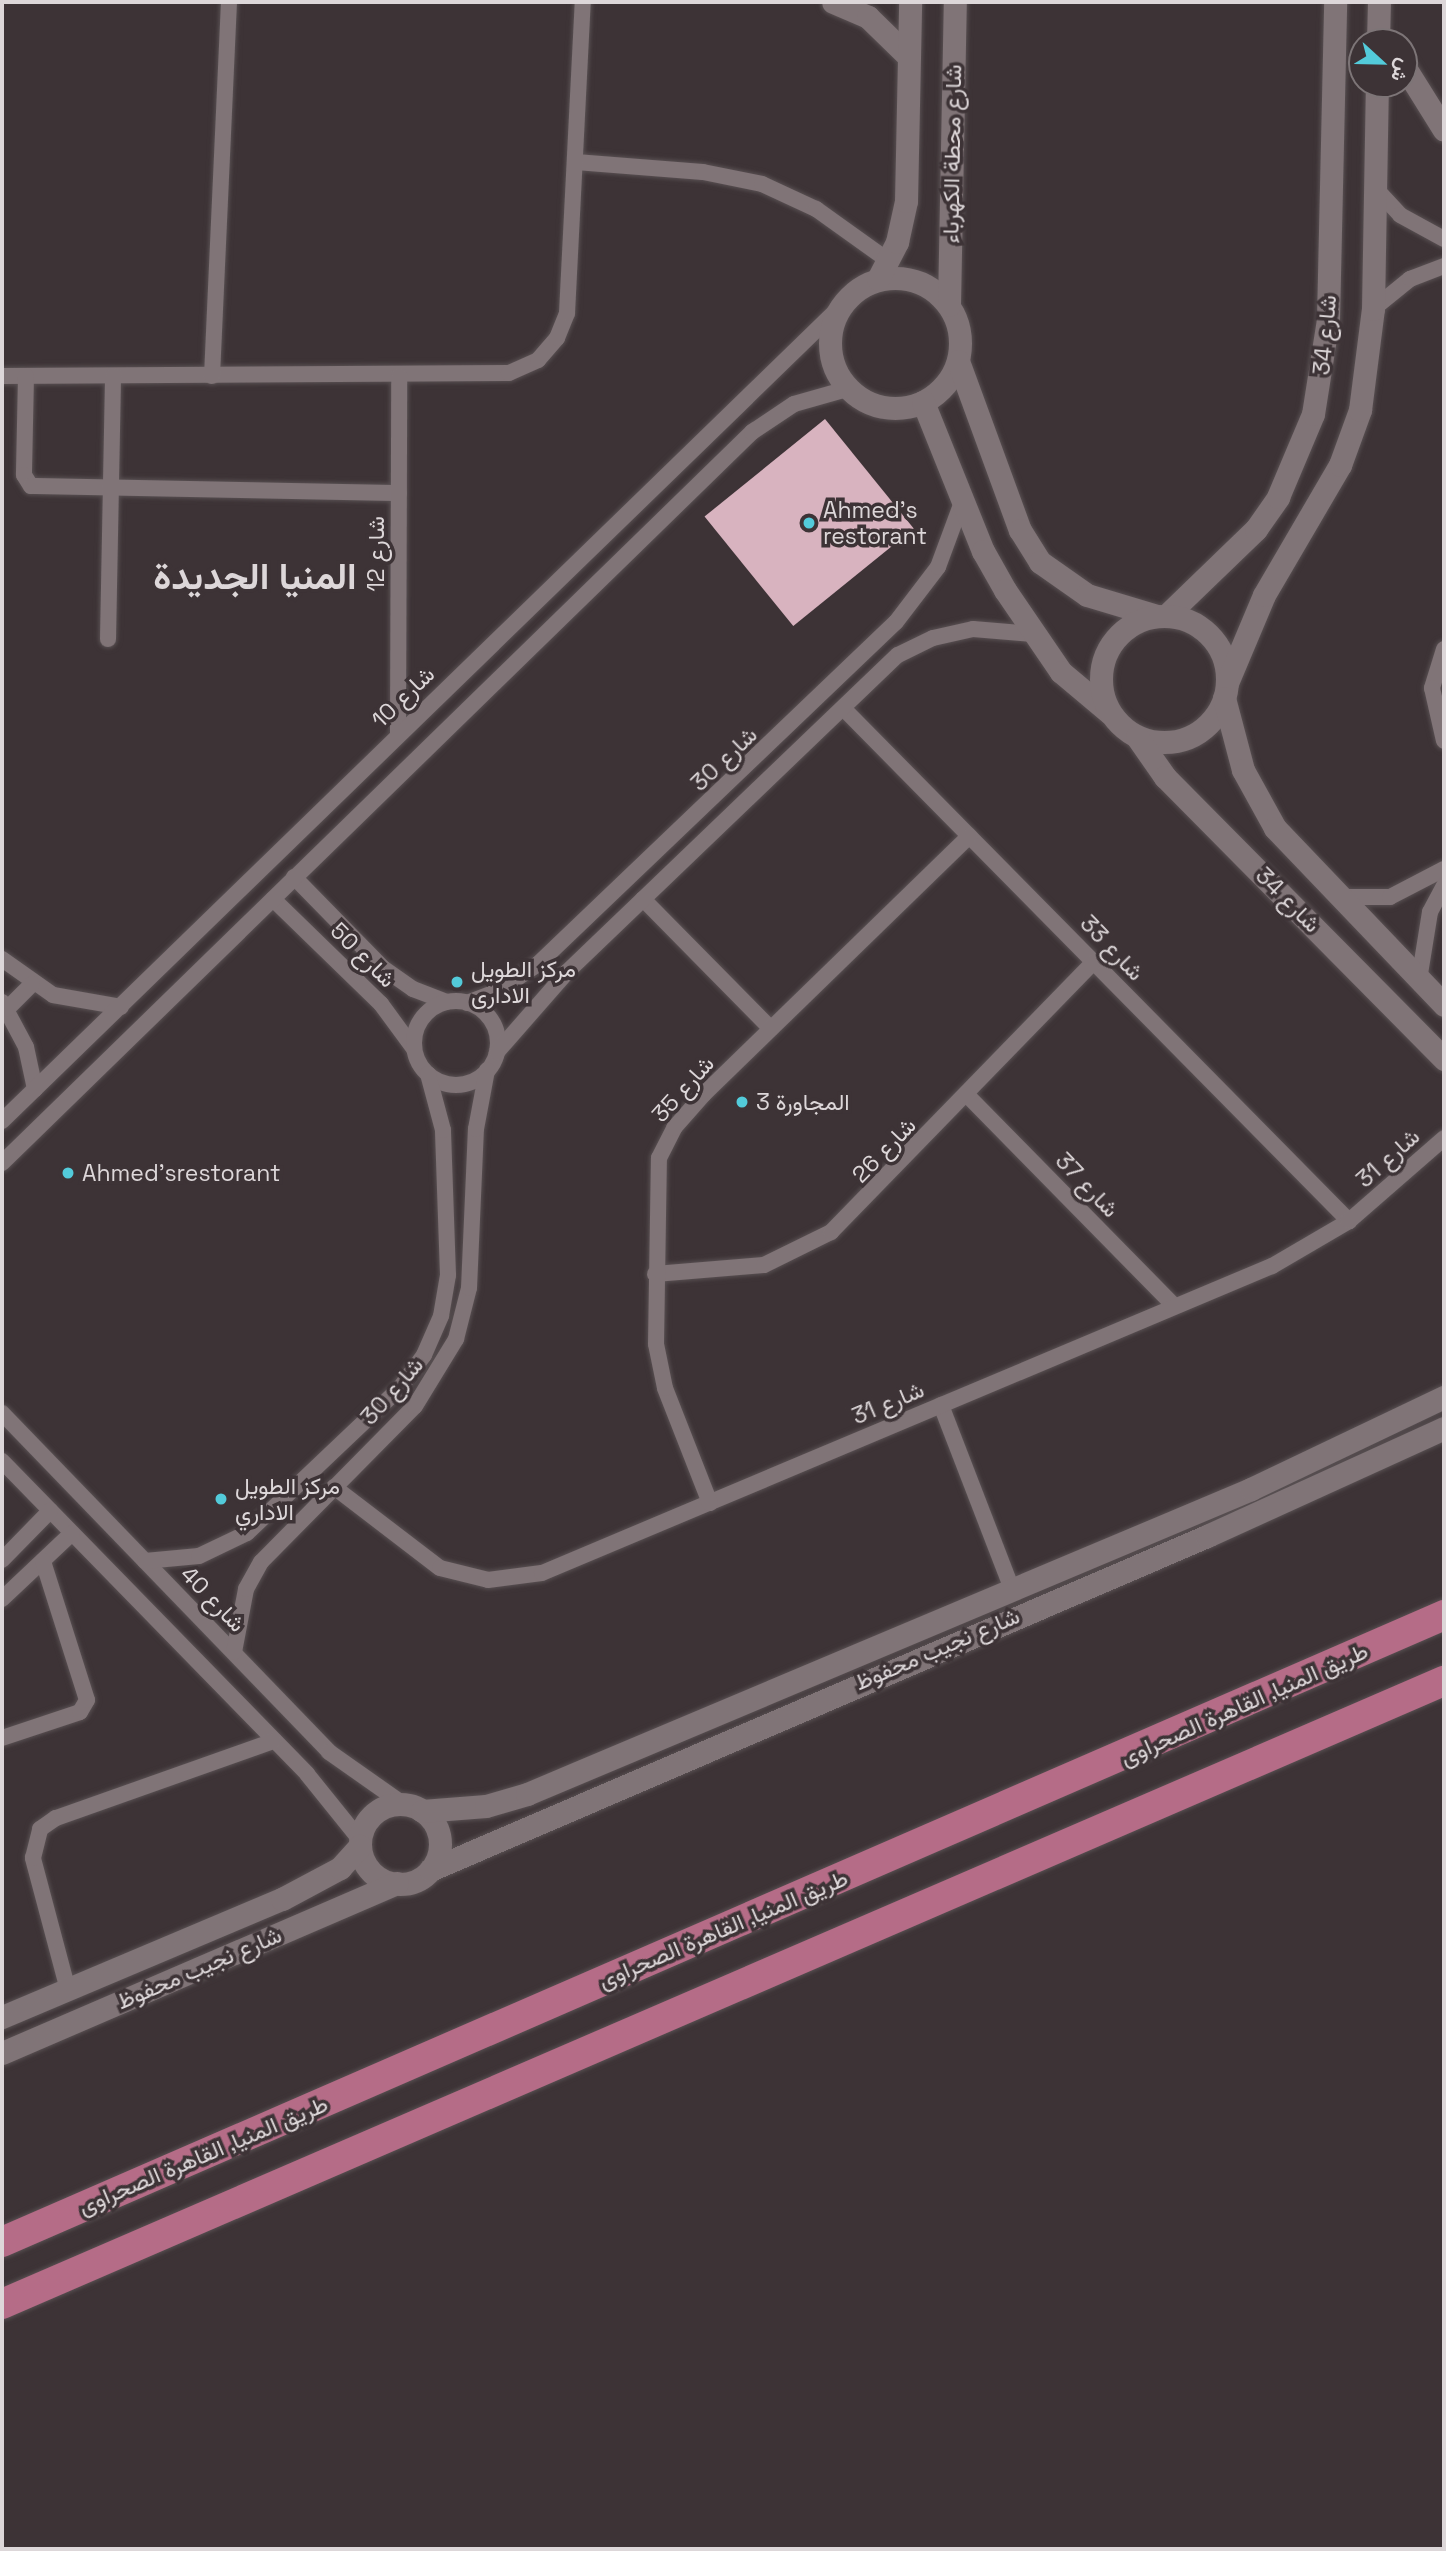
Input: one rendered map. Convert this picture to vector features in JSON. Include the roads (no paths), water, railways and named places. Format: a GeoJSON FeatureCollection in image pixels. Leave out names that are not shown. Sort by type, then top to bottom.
{"type":"FeatureCollection","features":[{"type":"Feature","properties":{"kind":"highway","name":"طريق المنيا, القاهرة الصحراوى"},"geometry":{"type":"LineString","coordinates":[[2,2242],[1444,1615]]}},
{"type":"Feature","properties":{"kind":"highway"},"geometry":{"type":"LineString","coordinates":[[2,2304],[1444,1681]]}},
{"type":"Feature","properties":{"kind":"street"},"geometry":{"type":"LineString","coordinates":[[212,376],[229,2]]}},
{"type":"Feature","properties":{"kind":"street"},"geometry":{"type":"LineString","coordinates":[[2,376],[399,376],[509,373],[549,349],[567,313],[583,2]]}},
{"type":"Feature","properties":{"kind":"street"},"geometry":{"type":"LineString","coordinates":[[833,2],[868,17],[909,57]]}},
{"type":"Feature","properties":{"kind":"street","name":"شارع محطة الكهرباء"},"geometry":{"type":"LineString","coordinates":[[883,270],[906,201],[910,2]]}},
{"type":"Feature","properties":{"kind":"street","name":"شارع محطة الكهرباء"},"geometry":{"type":"LineString","coordinates":[[949,306],[955,2]]}},
{"type":"Feature","properties":{"kind":"street","name":"شارع 34"},"geometry":{"type":"LineString","coordinates":[[1162,615],[1256,529],[1278,497],[1313,414],[1328,319],[1335,2]]}},
{"type":"Feature","properties":{"kind":"street"},"geometry":{"type":"LineString","coordinates":[[1378,10],[1378,28]]}},
{"type":"Feature","properties":{"kind":"street"},"geometry":{"type":"LineString","coordinates":[[1378,10],[1385,28]]}},
{"type":"Feature","properties":{"kind":"street"},"geometry":{"type":"LineString","coordinates":[[1418,88],[1444,130]]}},
{"type":"Feature","properties":{"kind":"street","name":"شارع 34"},"geometry":{"type":"LineString","coordinates":[[1377,98],[1373,309],[1366,380],[1351,439],[1325,495],[1264,595],[1225,691],[1235,750],[1264,812],[1339,897],[1444,1005]]}},
{"type":"Feature","properties":{"kind":"street"},"geometry":{"type":"LineString","coordinates":[[576,162],[703,172],[762,184],[816,209],[883,270],[918,281],[949,306],[960,342],[958,361],[944,385],[923,402],[891,409],[860,399],[847,388],[829,350],[839,308],[883,270]]}},
{"type":"Feature","properties":{"kind":"street"},"geometry":{"type":"LineString","coordinates":[[1377,190],[1400,215],[1444,239]]}},
{"type":"Feature","properties":{"kind":"street"},"geometry":{"type":"LineString","coordinates":[[1373,309],[1410,279],[1444,266]]}},
{"type":"Feature","properties":{"kind":"street","name":"شارع 10"},"geometry":{"type":"LineString","coordinates":[[2,1121],[375,755],[839,308]]}},
{"type":"Feature","properties":{"kind":"street"},"geometry":{"type":"LineString","coordinates":[[923,402],[983,551],[1033,634],[1061,672],[1137,737],[1154,742],[1189,737],[1210,721],[1225,691],[1220,650],[1211,637],[1198,625],[1087,595],[1040,562],[1020,530],[958,361]]}},
{"type":"Feature","properties":{"kind":"street"},"geometry":{"type":"LineString","coordinates":[[26,376],[28,484],[399,494]]}},
{"type":"Feature","properties":{"kind":"street"},"geometry":{"type":"LineString","coordinates":[[108,639],[113,376]]}},
{"type":"Feature","properties":{"kind":"street","name":"شارع 12"},"geometry":{"type":"LineString","coordinates":[[398,733],[399,376]]}},
{"type":"Feature","properties":{"kind":"street"},"geometry":{"type":"LineString","coordinates":[[2,1163],[395,775],[758,426],[794,404],[847,388]]}},
{"type":"Feature","properties":{"kind":"street","name":"شارع 30"},"geometry":{"type":"LineString","coordinates":[[467,1003],[505,987],[538,964],[896,622],[938,566],[962,502]]}},
{"type":"Feature","properties":{"kind":"street"},"geometry":{"type":"LineString","coordinates":[[1110,713],[1101,682],[1107,651],[1137,621],[1162,615]]}},
{"type":"Feature","properties":{"kind":"street"},"geometry":{"type":"LineString","coordinates":[[896,622],[914,646]]}},
{"type":"Feature","properties":{"kind":"street","name":"شارع 30"},"geometry":{"type":"LineString","coordinates":[[496,1052],[556,983],[843,708],[914,646],[972,629],[1033,634]]}},
{"type":"Feature","properties":{"kind":"street"},"geometry":{"type":"LineString","coordinates":[[1444,649],[1432,688],[1434,715],[1444,741]]}},
{"type":"Feature","properties":{"kind":"street","name":"شارع 33"},"geometry":{"type":"LineString","coordinates":[[843,708],[1349,1221]]}},
{"type":"Feature","properties":{"kind":"street","name":"شارع 34"},"geometry":{"type":"LineString","coordinates":[[1137,737],[1165,777],[1444,1059]]}},
{"type":"Feature","properties":{"kind":"street"},"geometry":{"type":"LineString","coordinates":[[375,755],[395,775]]}},
{"type":"Feature","properties":{"kind":"street","name":"شارع 35"},"geometry":{"type":"LineString","coordinates":[[710,1503],[660,1366],[655,1275],[656,1175],[666,1142],[704,1094],[969,836]]}},
{"type":"Feature","properties":{"kind":"street"},"geometry":{"type":"LineString","coordinates":[[1339,897],[1390,897],[1428,882],[1444,869]]}},
{"type":"Feature","properties":{"kind":"street","name":"شارع 50"},"geometry":{"type":"LineString","coordinates":[[294,877],[383,968],[413,989],[447,1002]]}},
{"type":"Feature","properties":{"kind":"street"},"geometry":{"type":"LineString","coordinates":[[1419,980],[1430,912],[1444,886]]}},
{"type":"Feature","properties":{"kind":"street","name":"شارع 50"},"geometry":{"type":"LineString","coordinates":[[273,898],[381,1004],[414,1049]]}},
{"type":"Feature","properties":{"kind":"street"},"geometry":{"type":"LineString","coordinates":[[643,900],[771,1029]]}},
{"type":"Feature","properties":{"kind":"street"},"geometry":{"type":"LineString","coordinates":[[2,959],[32,984],[75,1002],[121,1007]]}},
{"type":"Feature","properties":{"kind":"street","name":"شارع 26"},"geometry":{"type":"LineString","coordinates":[[655,1275],[764,1265],[810,1246],[855,1212],[1094,962]]}},
{"type":"Feature","properties":{"kind":"street"},"geometry":{"type":"LineString","coordinates":[[538,964],[556,983]]}},
{"type":"Feature","properties":{"kind":"street"},"geometry":{"type":"LineString","coordinates":[[32,984],[4,1005],[26,1047],[35,1089]]}},
{"type":"Feature","properties":{"kind":"street"},"geometry":{"type":"LineString","coordinates":[[447,1002],[467,1003],[494,1027],[496,1052],[487,1070],[458,1085],[428,1074],[414,1049],[421,1019],[447,1002]]}},
{"type":"Feature","properties":{"kind":"street","name":"شارع 30"},"geometry":{"type":"LineString","coordinates":[[233,1652],[246,1589],[277,1545],[415,1406],[439,1374],[462,1322],[469,1279],[474,1160],[487,1070]]}},
{"type":"Feature","properties":{"kind":"street","name":"شارع 30"},"geometry":{"type":"LineString","coordinates":[[145,1562],[212,1553],[257,1522],[400,1388],[434,1336],[446,1296],[444,1161],[441,1116],[428,1074]]}},
{"type":"Feature","properties":{"kind":"street","name":"شارع 37"},"geometry":{"type":"LineString","coordinates":[[967,1095],[1174,1306]]}},
{"type":"Feature","properties":{"kind":"street","name":"شارع 31"},"geometry":{"type":"LineString","coordinates":[[334,1487],[420,1556],[462,1575],[488,1580],[542,1573],[1272,1266],[1349,1221],[1444,1138]]}},
{"type":"Feature","properties":{"kind":"street"},"geometry":{"type":"LineString","coordinates":[[444,1161],[474,1160]]}},
{"type":"Feature","properties":{"kind":"street"},"geometry":{"type":"LineString","coordinates":[[400,1388],[415,1406]]}},
{"type":"Feature","properties":{"kind":"street","name":"شارع نجيب محفوظ"},"geometry":{"type":"LineString","coordinates":[[413,1807],[486,1807],[554,1783],[1310,1463],[1444,1397]]}},
{"type":"Feature","properties":{"kind":"street"},"geometry":{"type":"LineString","coordinates":[[941,1405],[1013,1589]]}},
{"type":"Feature","properties":{"kind":"street","name":"شارع 40"},"geometry":{"type":"LineString","coordinates":[[2,1413],[328,1752],[413,1807]]}},
{"type":"Feature","properties":{"kind":"street","name":"شارع نجيب محفوظ"},"geometry":{"type":"LineString","coordinates":[[429,1870],[1207,1536],[1444,1428]]}},
{"type":"Feature","properties":{"kind":"street"},"geometry":{"type":"LineString","coordinates":[[2,1461],[307,1774],[360,1843],[372,1871],[397,1883],[429,1870],[439,1853],[439,1834],[413,1807],[374,1814],[360,1843]]}},
{"type":"Feature","properties":{"kind":"street"},"geometry":{"type":"LineString","coordinates":[[2,1560],[50,1511]]}},
{"type":"Feature","properties":{"kind":"street"},"geometry":{"type":"LineString","coordinates":[[257,1522],[277,1545]]}},
{"type":"Feature","properties":{"kind":"street"},"geometry":{"type":"LineString","coordinates":[[2,1599],[72,1533]]}},
{"type":"Feature","properties":{"kind":"street"},"geometry":{"type":"LineString","coordinates":[[2,1738],[80,1712],[88,1700],[43,1561]]}},
{"type":"Feature","properties":{"kind":"street"},"geometry":{"type":"LineString","coordinates":[[68,1990],[33,1858],[40,1829],[56,1818],[274,1741]]}},
{"type":"Feature","properties":{"kind":"street"},"geometry":{"type":"LineString","coordinates":[[307,1774],[328,1752]]}},
{"type":"Feature","properties":{"kind":"street"},"geometry":{"type":"LineString","coordinates":[[554,1783],[567,1810]]}},
{"type":"Feature","properties":{"kind":"street","name":"شارع نجيب محفوظ"},"geometry":{"type":"LineString","coordinates":[[2,2017],[282,1899],[340,1868],[360,1843]]}},
{"type":"Feature","properties":{"kind":"street","name":"شارع نجيب محفوظ"},"geometry":{"type":"LineString","coordinates":[[2,2053],[397,1883]]}},
{"type":"Feature","properties":{"kind":"street"},"geometry":{"type":"LineString","coordinates":[[282,1899],[297,1926]]}},
{"type":"Feature","properties":{"kind":"place","name":"Ahmed's restorant"},"geometry":{"type":"Point","coordinates":[809,523]}},
{"type":"Feature","properties":{"kind":"place","name":"مركز الطويل الادارى"},"geometry":{"type":"Point","coordinates":[457,982]}},
{"type":"Feature","properties":{"kind":"place","name":"المجاورة 3"},"geometry":{"type":"Point","coordinates":[742,1102]}},
{"type":"Feature","properties":{"kind":"place","name":"Ahmed'srestorant"},"geometry":{"type":"Point","coordinates":[68,1173]}},
{"type":"Feature","properties":{"kind":"place","name":"مركز الطويل الاداري"},"geometry":{"type":"Point","coordinates":[221,1499]}},
{"type":"Feature","properties":{"kind":"district","name":"المنيا الجديدة"},"geometry":{"type":"Point","coordinates":[255,577]}}]}
